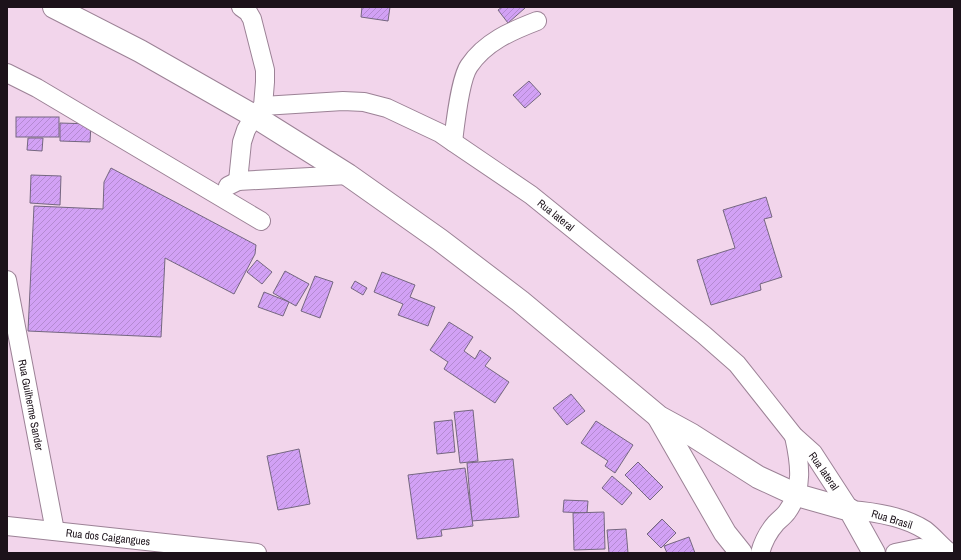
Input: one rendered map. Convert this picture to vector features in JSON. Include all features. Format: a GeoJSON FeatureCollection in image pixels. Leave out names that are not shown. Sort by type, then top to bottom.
{"type":"FeatureCollection","features":[{"type":"Feature","properties":{"kind":"main road"},"geometry":{"type":"LineString","coordinates":[[54,7],[258,111],[440,240],[520,301],[659,417],[692,435],[758,477],[797,495],[850,510],[874,553]]}},
{"type":"Feature","properties":{"kind":"main road"},"geometry":{"type":"LineString","coordinates":[[659,417],[725,533],[741,553]]}},
{"type":"Feature","properties":{"kind":"street"},"geometry":{"type":"LineString","coordinates":[[238,181],[242,142],[246,130],[258,111],[265,70],[252,19],[248,12],[241,7]]}},
{"type":"Feature","properties":{"kind":"street"},"geometry":{"type":"LineString","coordinates":[[453,142],[458,106],[468,67],[490,42],[537,21]]}},
{"type":"Feature","properties":{"kind":"street"},"geometry":{"type":"LineString","coordinates":[[7,73],[37,88],[260,221]]}},
{"type":"Feature","properties":{"kind":"street","name":"Rua lateral"},"geometry":{"type":"LineString","coordinates":[[258,111],[343,100],[364,102],[387,108],[440,133],[531,195],[704,335],[736,364],[794,436],[813,453],[850,510]]}},
{"type":"Feature","properties":{"kind":"street"},"geometry":{"type":"LineString","coordinates":[[215,193],[238,181],[348,175]]}},
{"type":"Feature","properties":{"kind":"street","name":"Rua Guilherme Sander"},"geometry":{"type":"LineString","coordinates":[[7,280],[55,531]]}},
{"type":"Feature","properties":{"kind":"street","name":"Rua lateral"},"geometry":{"type":"LineString","coordinates":[[794,436],[800,463],[797,495]]}},
{"type":"Feature","properties":{"kind":"street"},"geometry":{"type":"LineString","coordinates":[[760,553],[766,537],[774,525],[786,513],[797,495]]}},
{"type":"Feature","properties":{"kind":"street","name":"Rua Brasil"},"geometry":{"type":"LineString","coordinates":[[850,510],[873,512],[903,520],[924,530],[949,552]]}},
{"type":"Feature","properties":{"kind":"street","name":"Rua dos Caigangues"},"geometry":{"type":"LineString","coordinates":[[7,526],[257,553]]}},
{"type":"Feature","properties":{"kind":"street","name":"Rua Brasil"},"geometry":{"type":"LineString","coordinates":[[895,553],[919,548],[949,552]]}},
{"type":"Feature","properties":{"kind":"building"},"geometry":{"type":"Polygon","coordinates":[[[362,7],[390,7],[388,21],[361,17],[362,7]]]}},
{"type":"Feature","properties":{"kind":"building"},"geometry":{"type":"Polygon","coordinates":[[[502,7],[525,8],[508,23],[498,10],[502,7]]]}},
{"type":"Feature","properties":{"kind":"building"},"geometry":{"type":"Polygon","coordinates":[[[529,81],[541,94],[525,108],[513,95],[529,81]]]}},
{"type":"Feature","properties":{"kind":"building"},"geometry":{"type":"Polygon","coordinates":[[[16,117],[59,117],[59,137],[16,137],[16,117]]]}},
{"type":"Feature","properties":{"kind":"building"},"geometry":{"type":"Polygon","coordinates":[[[60,123],[91,124],[90,142],[60,141],[60,123]]]}},
{"type":"Feature","properties":{"kind":"building"},"geometry":{"type":"Polygon","coordinates":[[[28,138],[43,138],[42,151],[27,150],[28,138]]]}},
{"type":"Feature","properties":{"kind":"building"},"geometry":{"type":"Polygon","coordinates":[[[111,168],[256,245],[255,254],[234,294],[165,258],[161,337],[28,331],[34,206],[103,209],[104,182],[111,168]]]}},
{"type":"Feature","properties":{"kind":"building"},"geometry":{"type":"Polygon","coordinates":[[[31,175],[61,176],[60,205],[30,203],[31,175]]]}},
{"type":"Feature","properties":{"kind":"building"},"geometry":{"type":"Polygon","coordinates":[[[766,197],[772,217],[764,219],[782,277],[760,284],[761,290],[711,305],[697,260],[735,248],[723,210],[766,197]]]}},
{"type":"Feature","properties":{"kind":"building"},"geometry":{"type":"Polygon","coordinates":[[[257,260],[272,272],[262,284],[247,272],[257,260]]]}},
{"type":"Feature","properties":{"kind":"building"},"geometry":{"type":"Polygon","coordinates":[[[285,271],[309,284],[296,306],[273,293],[285,271]]]}},
{"type":"Feature","properties":{"kind":"building"},"geometry":{"type":"Polygon","coordinates":[[[382,272],[415,285],[410,297],[435,307],[428,326],[398,315],[403,304],[374,292],[382,272]]]}},
{"type":"Feature","properties":{"kind":"building"},"geometry":{"type":"Polygon","coordinates":[[[315,276],[333,282],[320,318],[301,311],[315,276]]]}},
{"type":"Feature","properties":{"kind":"building"},"geometry":{"type":"Polygon","coordinates":[[[355,281],[367,288],[363,295],[351,288],[355,281]]]}},
{"type":"Feature","properties":{"kind":"building"},"geometry":{"type":"Polygon","coordinates":[[[264,292],[289,302],[283,316],[258,307],[264,292]]]}},
{"type":"Feature","properties":{"kind":"building"},"geometry":{"type":"Polygon","coordinates":[[[449,322],[473,337],[464,351],[475,359],[480,350],[491,358],[485,366],[509,382],[495,403],[444,369],[448,362],[430,350],[449,322]]]}},
{"type":"Feature","properties":{"kind":"building"},"geometry":{"type":"Polygon","coordinates":[[[571,394],[585,411],[567,425],[553,408],[571,394]]]}},
{"type":"Feature","properties":{"kind":"building"},"geometry":{"type":"Polygon","coordinates":[[[473,410],[478,461],[460,463],[454,412],[473,410]]]}},
{"type":"Feature","properties":{"kind":"building"},"geometry":{"type":"Polygon","coordinates":[[[452,420],[455,452],[437,454],[434,422],[452,420]]]}},
{"type":"Feature","properties":{"kind":"building"},"geometry":{"type":"Polygon","coordinates":[[[596,421],[633,445],[615,473],[605,466],[608,461],[581,443],[596,421]]]}},
{"type":"Feature","properties":{"kind":"building"},"geometry":{"type":"Polygon","coordinates":[[[299,449],[310,504],[278,510],[267,456],[299,449]]]}},
{"type":"Feature","properties":{"kind":"building"},"geometry":{"type":"Polygon","coordinates":[[[513,459],[519,517],[472,521],[467,463],[513,459]]]}},
{"type":"Feature","properties":{"kind":"building"},"geometry":{"type":"Polygon","coordinates":[[[638,462],[663,487],[650,500],[625,475],[638,462]]]}},
{"type":"Feature","properties":{"kind":"building"},"geometry":{"type":"Polygon","coordinates":[[[465,468],[473,526],[441,530],[442,536],[417,539],[408,475],[465,468]]]}},
{"type":"Feature","properties":{"kind":"building"},"geometry":{"type":"Polygon","coordinates":[[[612,476],[632,493],[622,505],[602,488],[612,476]]]}},
{"type":"Feature","properties":{"kind":"building"},"geometry":{"type":"Polygon","coordinates":[[[564,500],[588,501],[587,513],[563,512],[564,500]]]}},
{"type":"Feature","properties":{"kind":"building"},"geometry":{"type":"Polygon","coordinates":[[[604,512],[605,549],[574,550],[573,513],[604,512]]]}},
{"type":"Feature","properties":{"kind":"building"},"geometry":{"type":"Polygon","coordinates":[[[662,519],[676,533],[661,548],[647,534],[662,519]]]}},
{"type":"Feature","properties":{"kind":"building"},"geometry":{"type":"Polygon","coordinates":[[[626,529],[628,553],[609,553],[607,530],[626,529]]]}},
{"type":"Feature","properties":{"kind":"building"},"geometry":{"type":"Polygon","coordinates":[[[689,537],[695,553],[667,553],[664,546],[689,537]]]}}]}
